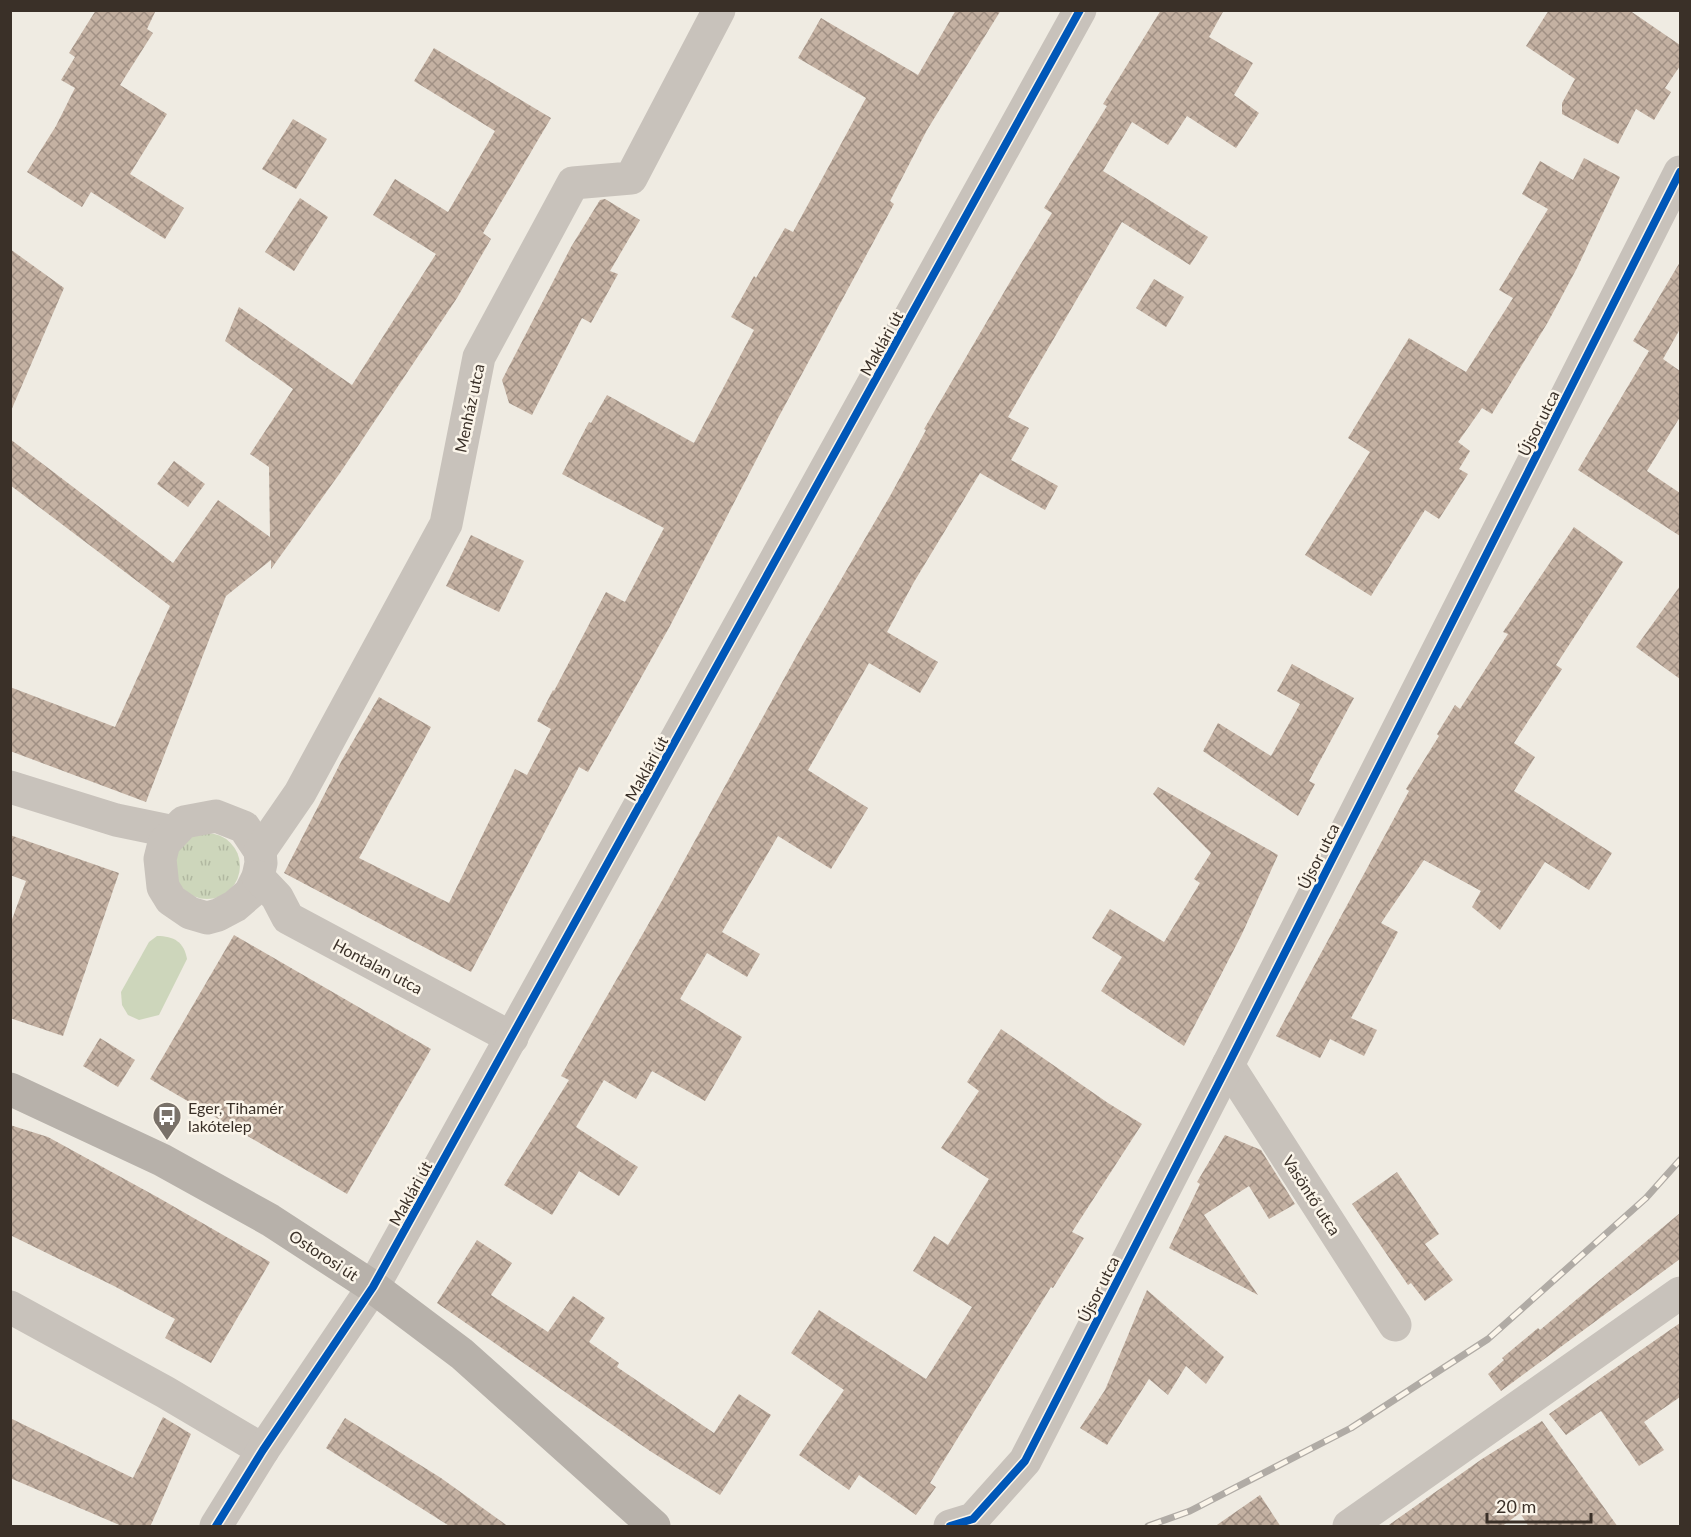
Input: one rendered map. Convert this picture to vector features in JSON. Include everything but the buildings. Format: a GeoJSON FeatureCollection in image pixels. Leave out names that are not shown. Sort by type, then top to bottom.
{"type":"FeatureCollection","features":[{"type":"Feature","properties":{"kind":"main road","name":"Ostorosi út"},"geometry":{"type":"LineString","coordinates":[[10,1089],[162,1160],[270,1220],[373,1287],[462,1354],[654,1527]]}},
{"type":"Feature","properties":{"kind":"street","name":"Menház utca"},"geometry":{"type":"LineString","coordinates":[[254,852],[300,793],[446,525],[479,357],[573,183],[632,178],[719,10]]}},
{"type":"Feature","properties":{"kind":"street","name":"Maklári út"},"geometry":{"type":"LineString","coordinates":[[216,1527],[263,1450],[373,1287],[1080,10]]}},
{"type":"Feature","properties":{"kind":"street","name":"Újsor utca"},"geometry":{"type":"LineString","coordinates":[[950,1527],[973,1519],[1024,1461],[1228,1065],[1680,172]]}},
{"type":"Feature","properties":{"kind":"street"},"geometry":{"type":"LineString","coordinates":[[10,787],[116,820],[150,845],[167,846]]}},
{"type":"Feature","properties":{"kind":"street"},"geometry":{"type":"LineString","coordinates":[[254,852],[250,893],[236,906],[218,915],[207,918],[190,913],[171,900],[163,887],[167,846],[184,822],[216,816],[254,852],[288,918]]}},
{"type":"Feature","properties":{"kind":"street"},"geometry":{"type":"LineString","coordinates":[[236,906],[288,918]]}},
{"type":"Feature","properties":{"kind":"street","name":"Hontalan utca"},"geometry":{"type":"LineString","coordinates":[[288,918],[512,1038]]}},
{"type":"Feature","properties":{"kind":"street","name":"Vasöntő utca"},"geometry":{"type":"LineString","coordinates":[[1228,1065],[1395,1325]]}},
{"type":"Feature","properties":{"kind":"street"},"geometry":{"type":"LineString","coordinates":[[1349,1527],[1680,1293]]}},
{"type":"Feature","properties":{"kind":"street"},"geometry":{"type":"LineString","coordinates":[[10,1307],[165,1392],[263,1450]]}},
{"type":"Feature","properties":{"kind":"green space"},"geometry":{"type":"Polygon","coordinates":[[[207,833],[220,836],[230,843],[237,853],[240,866],[237,879],[230,889],[220,896],[207,899],[194,896],[184,889],[177,879],[174,866],[177,853],[184,843],[194,836],[207,833]]]}},
{"type":"Feature","properties":{"kind":"green space"},"geometry":{"type":"Polygon","coordinates":[[[157,936],[168,937],[181,944],[187,959],[159,1015],[139,1020],[128,1015],[122,1005],[121,992],[149,942],[157,936]]]}},
{"type":"Feature","properties":{"kind":"railway"},"geometry":{"type":"LineString","coordinates":[[1148,1526],[1190,1511],[1351,1428],[1488,1339],[1646,1198],[1680,1160]]}},
{"type":"Feature","properties":{"kind":"cycle path"},"geometry":{"type":"LineString","coordinates":[[216,1526],[263,1450],[373,1287],[1080,10]]}},
{"type":"Feature","properties":{"kind":"cycle path"},"geometry":{"type":"LineString","coordinates":[[950,1526],[973,1519],[1025,1461],[1680,172]]}},
{"type":"Feature","properties":{"kind":"place","name":"Eger, Tihamér lakótelep"},"geometry":{"type":"Point","coordinates":[167,1142]}}]}
